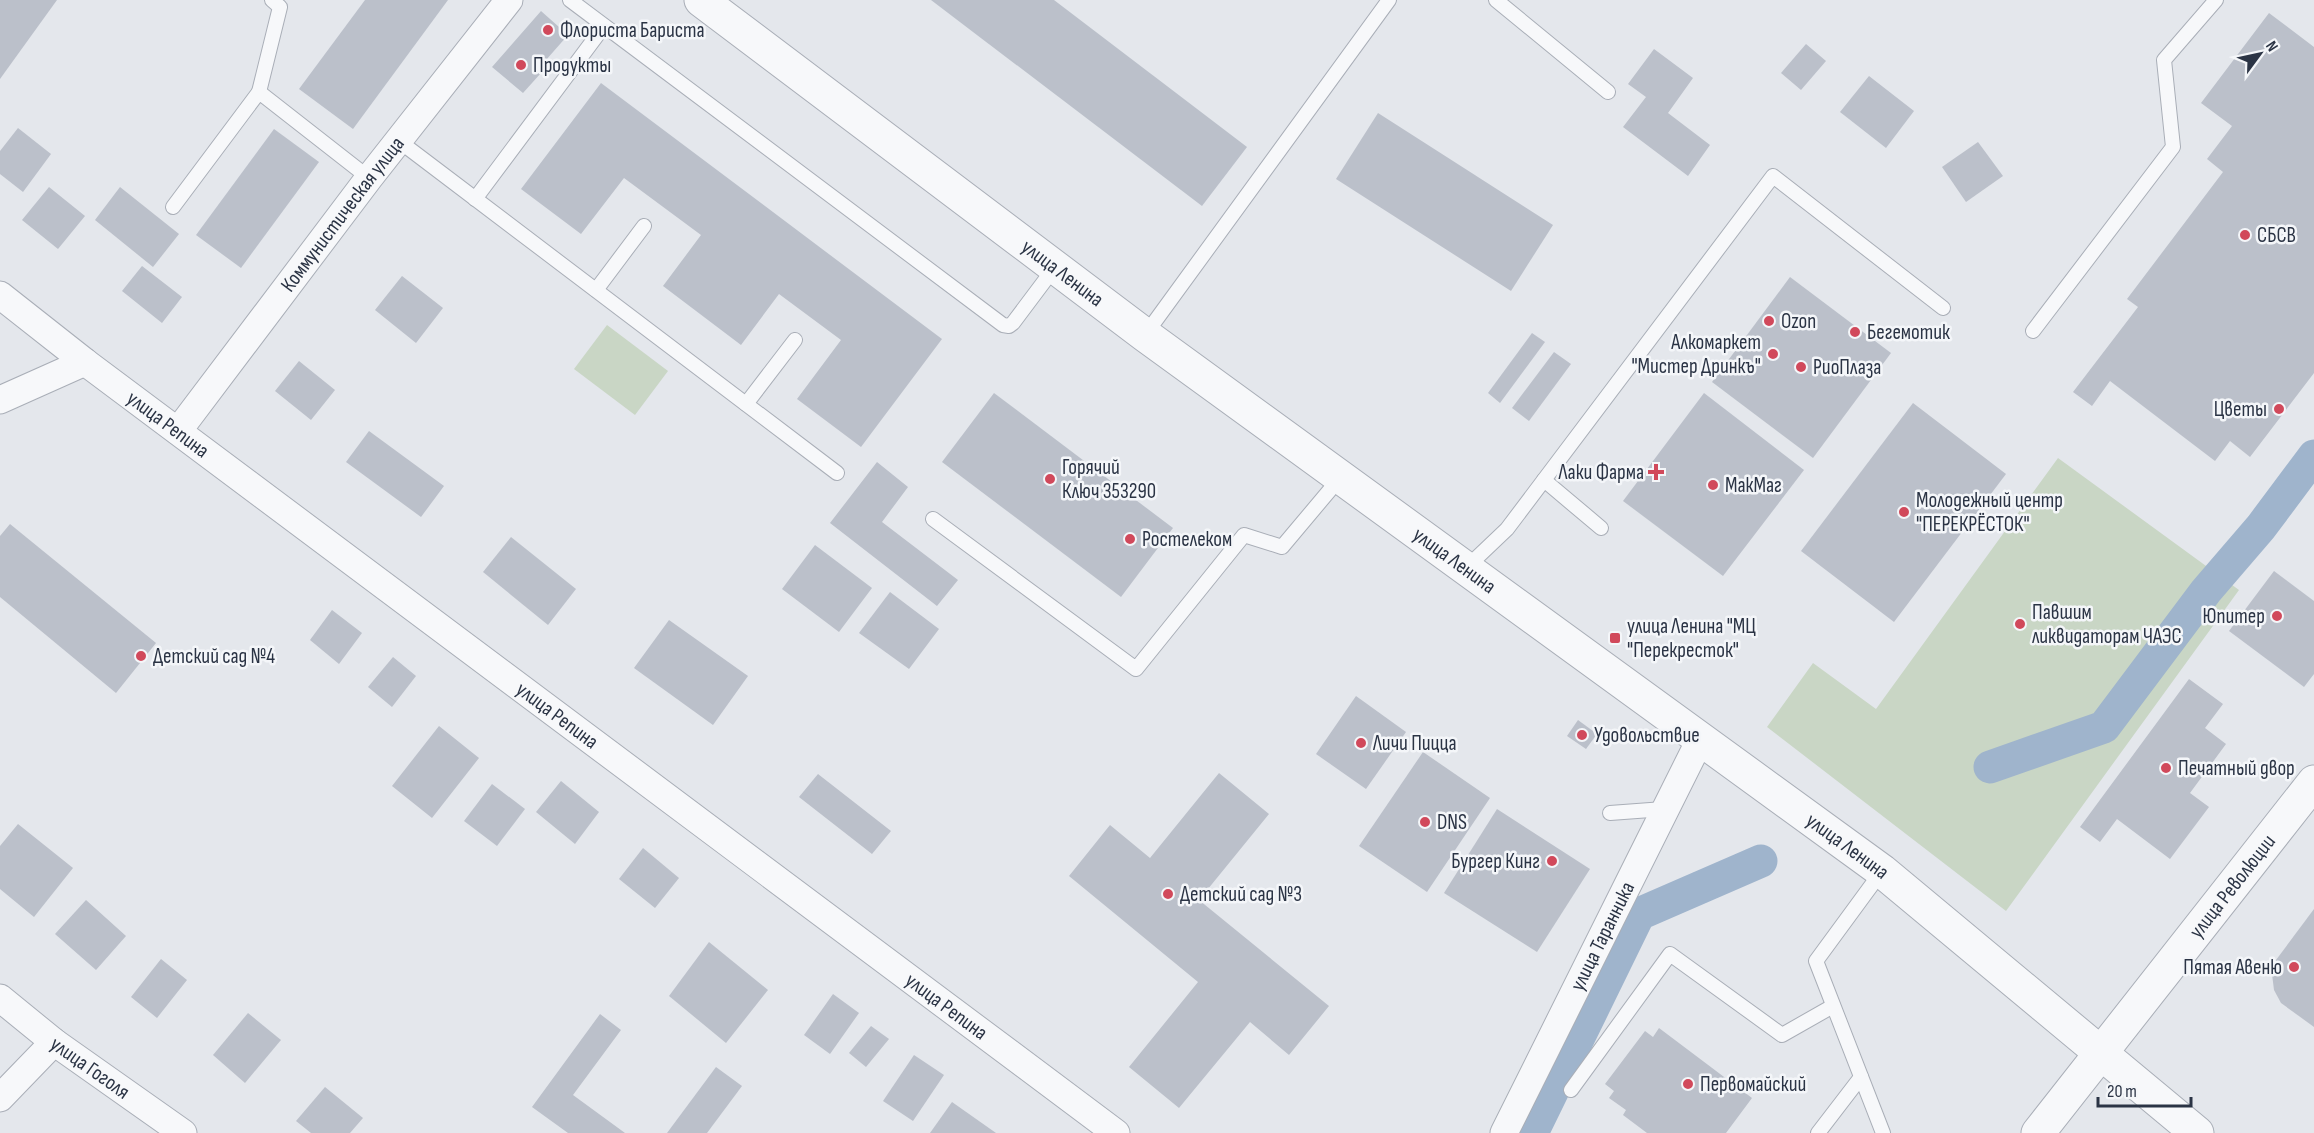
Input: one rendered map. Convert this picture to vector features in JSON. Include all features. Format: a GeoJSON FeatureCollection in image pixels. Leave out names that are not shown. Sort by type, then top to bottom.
{"type":"FeatureCollection","features":[{"type":"Feature","properties":{"kind":"street","name":"Коммунистическая улица"},"geometry":{"type":"LineString","coordinates":[[178,431],[369,178],[509,0]]}},
{"type":"Feature","properties":{"kind":"street","name":"улица Ленина"},"geometry":{"type":"LineString","coordinates":[[701,0],[1145,335],[1881,871],[2197,1133]]}},
{"type":"Feature","properties":{"kind":"street","name":"улица Репина"},"geometry":{"type":"LineString","coordinates":[[0,295],[85,362],[1116,1133]]}},
{"type":"Feature","properties":{"kind":"street"},"geometry":{"type":"LineString","coordinates":[[0,399],[85,362]]}},
{"type":"Feature","properties":{"kind":"street","name":"улица Таранника"},"geometry":{"type":"LineString","coordinates":[[1504,1133],[1701,738]]}},
{"type":"Feature","properties":{"kind":"street","name":"улица Революции"},"geometry":{"type":"LineString","coordinates":[[2038,1133],[2314,782]]}},
{"type":"Feature","properties":{"kind":"street","name":"улица Гоголя"},"geometry":{"type":"LineString","coordinates":[[0,998],[54,1042],[183,1133]]}},
{"type":"Feature","properties":{"kind":"street"},"geometry":{"type":"LineString","coordinates":[[0,1098],[54,1042]]}},
{"type":"Feature","properties":{"kind":"lane"},"geometry":{"type":"LineString","coordinates":[[173,207],[259,92],[280,7],[272,0]]}},
{"type":"Feature","properties":{"kind":"lane"},"geometry":{"type":"LineString","coordinates":[[570,0],[1003,325],[1009,326],[1013,323],[1055,267]]}},
{"type":"Feature","properties":{"kind":"lane"},"geometry":{"type":"LineString","coordinates":[[1145,335],[1389,0]]}},
{"type":"Feature","properties":{"kind":"lane"},"geometry":{"type":"LineString","coordinates":[[1496,0],[1608,92]]}},
{"type":"Feature","properties":{"kind":"lane"},"geometry":{"type":"LineString","coordinates":[[2033,331],[2173,147],[2164,60],[2216,0]]}},
{"type":"Feature","properties":{"kind":"lane"},"geometry":{"type":"LineString","coordinates":[[475,199],[604,26]]}},
{"type":"Feature","properties":{"kind":"lane"},"geometry":{"type":"LineString","coordinates":[[259,92],[369,178]]}},
{"type":"Feature","properties":{"kind":"lane"},"geometry":{"type":"LineString","coordinates":[[399,141],[837,473]]}},
{"type":"Feature","properties":{"kind":"lane"},"geometry":{"type":"LineString","coordinates":[[1466,568],[1507,529],[1773,176],[1943,308]]}},
{"type":"Feature","properties":{"kind":"lane"},"geometry":{"type":"LineString","coordinates":[[596,290],[645,226]]}},
{"type":"Feature","properties":{"kind":"lane"},"geometry":{"type":"LineString","coordinates":[[746,404],[795,340]]}},
{"type":"Feature","properties":{"kind":"lane"},"geometry":{"type":"LineString","coordinates":[[933,519],[1136,669],[1244,535],[1282,547],[1340,478]]}},
{"type":"Feature","properties":{"kind":"lane"},"geometry":{"type":"LineString","coordinates":[[1544,480],[1601,528]]}},
{"type":"Feature","properties":{"kind":"lane"},"geometry":{"type":"LineString","coordinates":[[1610,813],[1664,809]]}},
{"type":"Feature","properties":{"kind":"lane"},"geometry":{"type":"LineString","coordinates":[[1881,871],[1816,961],[1883,1133]]}},
{"type":"Feature","properties":{"kind":"lane"},"geometry":{"type":"LineString","coordinates":[[1571,1090],[1670,954],[1782,1035],[1833,1006]]}},
{"type":"Feature","properties":{"kind":"lane"},"geometry":{"type":"LineString","coordinates":[[1818,1133],[1861,1077]]}},
{"type":"Feature","properties":{"kind":"green space"},"geometry":{"type":"Polygon","coordinates":[[[607,325],[668,371],[635,415],[574,369],[607,325]]]}},
{"type":"Feature","properties":{"kind":"green space"},"geometry":{"type":"Polygon","coordinates":[[[2058,458],[2239,590],[2006,911],[1767,727],[1813,663],[1876,709],[2058,458]]]}},
{"type":"Feature","properties":{"kind":"building"},"geometry":{"type":"Polygon","coordinates":[[[0,0],[57,0],[0,79],[0,0]]]}},
{"type":"Feature","properties":{"kind":"building"},"geometry":{"type":"Polygon","coordinates":[[[365,0],[448,0],[353,129],[299,89],[365,0]]]}},
{"type":"Feature","properties":{"kind":"building"},"geometry":{"type":"Polygon","coordinates":[[[931,0],[1054,0],[1247,147],[1202,206],[931,0]]]}},
{"type":"Feature","properties":{"kind":"building"},"geometry":{"type":"Polygon","coordinates":[[[541,11],[568,35],[546,60],[550,63],[523,93],[492,67],[541,11]]]}},
{"type":"Feature","properties":{"kind":"building","name":"СБСВ"},"geometry":{"type":"Polygon","coordinates":[[[2269,13],[2314,47],[2314,373],[2250,457],[2230,441],[2215,461],[2110,381],[2092,406],[2073,392],[2138,307],[2127,299],[2223,172],[2207,159],[2232,126],[2201,103],[2269,13]]]}},
{"type":"Feature","properties":{"kind":"building"},"geometry":{"type":"Polygon","coordinates":[[[1806,44],[1826,61],[1801,90],[1781,73],[1806,44]]]}},
{"type":"Feature","properties":{"kind":"building"},"geometry":{"type":"Polygon","coordinates":[[[1654,49],[1693,78],[1668,113],[1710,145],[1688,176],[1623,127],[1646,97],[1628,84],[1654,49]]]}},
{"type":"Feature","properties":{"kind":"building"},"geometry":{"type":"Polygon","coordinates":[[[1869,76],[1914,111],[1886,148],[1840,112],[1869,76]]]}},
{"type":"Feature","properties":{"kind":"building"},"geometry":{"type":"Polygon","coordinates":[[[601,83],[942,339],[861,447],[797,399],[841,340],[779,294],[741,345],[663,286],[701,235],[624,178],[581,234],[521,189],[601,83]]]}},
{"type":"Feature","properties":{"kind":"building"},"geometry":{"type":"Polygon","coordinates":[[[1378,113],[1553,225],[1511,291],[1336,179],[1378,113]]]}},
{"type":"Feature","properties":{"kind":"building"},"geometry":{"type":"Polygon","coordinates":[[[18,128],[51,154],[23,192],[0,174],[0,151],[18,128]]]}},
{"type":"Feature","properties":{"kind":"building"},"geometry":{"type":"Polygon","coordinates":[[[274,129],[319,162],[241,268],[196,235],[274,129]]]}},
{"type":"Feature","properties":{"kind":"building"},"geometry":{"type":"Polygon","coordinates":[[[1978,142],[2003,176],[1966,202],[1942,167],[1978,142]]]}},
{"type":"Feature","properties":{"kind":"building"},"geometry":{"type":"Polygon","coordinates":[[[49,187],[85,216],[58,249],[22,220],[49,187]]]}},
{"type":"Feature","properties":{"kind":"building"},"geometry":{"type":"Polygon","coordinates":[[[120,187],[179,234],[153,267],[95,220],[120,187]]]}},
{"type":"Feature","properties":{"kind":"building"},"geometry":{"type":"Polygon","coordinates":[[[142,266],[182,297],[162,323],[122,291],[142,266]]]}},
{"type":"Feature","properties":{"kind":"building"},"geometry":{"type":"Polygon","coordinates":[[[402,276],[443,308],[416,343],[375,310],[402,276]]]}},
{"type":"Feature","properties":{"kind":"building","name":"РиоПлаза"},"geometry":{"type":"Polygon","coordinates":[[[1790,277],[1891,353],[1813,458],[1712,382],[1790,277]]]}},
{"type":"Feature","properties":{"kind":"building"},"geometry":{"type":"Polygon","coordinates":[[[1532,333],[1545,342],[1500,403],[1488,393],[1532,333]]]}},
{"type":"Feature","properties":{"kind":"building"},"geometry":{"type":"Polygon","coordinates":[[[1554,352],[1571,364],[1529,421],[1512,408],[1554,352]]]}},
{"type":"Feature","properties":{"kind":"building"},"geometry":{"type":"Polygon","coordinates":[[[299,361],[335,390],[311,420],[275,391],[299,361]]]}},
{"type":"Feature","properties":{"kind":"building"},"geometry":{"type":"Polygon","coordinates":[[[994,393],[1173,528],[1121,597],[942,462],[994,393]]]}},
{"type":"Feature","properties":{"kind":"building","name":"МакМаг"},"geometry":{"type":"Polygon","coordinates":[[[1704,393],[1804,470],[1723,576],[1623,501],[1704,393]]]}},
{"type":"Feature","properties":{"kind":"building","name":"Молодежный центр \"ПЕРЕКРЁСТОК\""},"geometry":{"type":"Polygon","coordinates":[[[1913,403],[2006,474],[1894,622],[1801,551],[1913,403]]]}},
{"type":"Feature","properties":{"kind":"building"},"geometry":{"type":"Polygon","coordinates":[[[369,431],[444,486],[421,517],[346,462],[369,431]]]}},
{"type":"Feature","properties":{"kind":"building"},"geometry":{"type":"Polygon","coordinates":[[[877,462],[908,487],[882,522],[958,580],[937,606],[830,523],[877,462]]]}},
{"type":"Feature","properties":{"kind":"building"},"geometry":{"type":"Polygon","coordinates":[[[10,524],[156,643],[116,693],[0,597],[0,536],[10,524]]]}},
{"type":"Feature","properties":{"kind":"building"},"geometry":{"type":"Polygon","coordinates":[[[511,537],[576,589],[548,625],[483,572],[511,537]]]}},
{"type":"Feature","properties":{"kind":"building"},"geometry":{"type":"Polygon","coordinates":[[[815,545],[872,588],[839,632],[782,589],[815,545]]]}},
{"type":"Feature","properties":{"kind":"building","name":"Юпитер"},"geometry":{"type":"Polygon","coordinates":[[[2274,571],[2314,601],[2314,674],[2304,687],[2229,631],[2274,571]]]}},
{"type":"Feature","properties":{"kind":"building"},"geometry":{"type":"Polygon","coordinates":[[[890,592],[939,629],[909,669],[859,633],[890,592]]]}},
{"type":"Feature","properties":{"kind":"building"},"geometry":{"type":"Polygon","coordinates":[[[332,610],[362,633],[339,664],[310,640],[332,610]]]}},
{"type":"Feature","properties":{"kind":"building"},"geometry":{"type":"Polygon","coordinates":[[[669,620],[748,676],[713,725],[634,668],[669,620]]]}},
{"type":"Feature","properties":{"kind":"building"},"geometry":{"type":"Polygon","coordinates":[[[393,657],[416,676],[392,707],[368,687],[393,657]]]}},
{"type":"Feature","properties":{"kind":"building","name":"Печатный двор"},"geometry":{"type":"Polygon","coordinates":[[[2189,679],[2223,704],[2205,728],[2226,744],[2190,793],[2209,807],[2170,859],[2117,819],[2100,842],[2080,827],[2189,679]]]}},
{"type":"Feature","properties":{"kind":"building","name":"Личи Пицца"},"geometry":{"type":"Polygon","coordinates":[[[1356,696],[1406,732],[1366,789],[1316,754],[1356,696]]]}},
{"type":"Feature","properties":{"kind":"building","name":"Удовольствие"},"geometry":{"type":"Polygon","coordinates":[[[1578,720],[1597,734],[1586,749],[1567,736],[1578,720]]]}},
{"type":"Feature","properties":{"kind":"building"},"geometry":{"type":"Polygon","coordinates":[[[439,726],[479,758],[432,818],[392,786],[439,726]]]}},
{"type":"Feature","properties":{"kind":"building","name":"DNS"},"geometry":{"type":"Polygon","coordinates":[[[1423,752],[1490,798],[1427,892],[1359,846],[1423,752]]]}},
{"type":"Feature","properties":{"kind":"building"},"geometry":{"type":"Polygon","coordinates":[[[1219,773],[1269,814],[1199,900],[1329,1006],[1289,1055],[1250,1022],[1179,1108],[1129,1067],[1198,982],[1069,876],[1110,825],[1150,858],[1219,773]]]}},
{"type":"Feature","properties":{"kind":"building"},"geometry":{"type":"Polygon","coordinates":[[[818,774],[891,831],[872,854],[799,797],[818,774]]]}},
{"type":"Feature","properties":{"kind":"building"},"geometry":{"type":"Polygon","coordinates":[[[561,781],[599,812],[575,844],[536,812],[561,781]]]}},
{"type":"Feature","properties":{"kind":"building"},"geometry":{"type":"Polygon","coordinates":[[[492,784],[525,809],[497,846],[464,821],[492,784]]]}},
{"type":"Feature","properties":{"kind":"building"},"geometry":{"type":"Polygon","coordinates":[[[1497,809],[1590,869],[1537,952],[1444,893],[1497,809]]]}},
{"type":"Feature","properties":{"kind":"building"},"geometry":{"type":"Polygon","coordinates":[[[18,824],[73,868],[34,917],[0,889],[0,846],[18,824]]]}},
{"type":"Feature","properties":{"kind":"building"},"geometry":{"type":"Polygon","coordinates":[[[643,848],[679,878],[655,908],[619,879],[643,848]]]}},
{"type":"Feature","properties":{"kind":"building"},"geometry":{"type":"Polygon","coordinates":[[[86,900],[126,936],[96,970],[55,934],[86,900]]]}},
{"type":"Feature","properties":{"kind":"building","name":"Пятая Авеню"},"geometry":{"type":"Polygon","coordinates":[[[2314,909],[2314,1027],[2281,1003],[2274,990],[2272,974],[2276,960],[2314,909]]]}},
{"type":"Feature","properties":{"kind":"building"},"geometry":{"type":"Polygon","coordinates":[[[709,942],[768,990],[726,1043],[669,996],[709,942]]]}},
{"type":"Feature","properties":{"kind":"building"},"geometry":{"type":"Polygon","coordinates":[[[161,959],[187,980],[157,1018],[131,997],[161,959]]]}},
{"type":"Feature","properties":{"kind":"building"},"geometry":{"type":"Polygon","coordinates":[[[833,994],[859,1013],[830,1054],[804,1035],[833,994]]]}},
{"type":"Feature","properties":{"kind":"building"},"geometry":{"type":"Polygon","coordinates":[[[248,1013],[281,1040],[245,1083],[213,1055],[248,1013]]]}},
{"type":"Feature","properties":{"kind":"building"},"geometry":{"type":"Polygon","coordinates":[[[600,1014],[621,1030],[573,1095],[625,1133],[568,1133],[532,1107],[600,1014]]]}},
{"type":"Feature","properties":{"kind":"building"},"geometry":{"type":"Polygon","coordinates":[[[871,1026],[889,1039],[866,1067],[849,1053],[871,1026]]]}},
{"type":"Feature","properties":{"kind":"building"},"geometry":{"type":"Polygon","coordinates":[[[1659,1028],[1752,1098],[1726,1133],[1647,1133],[1623,1115],[1626,1110],[1609,1098],[1614,1091],[1605,1084],[1645,1031],[1653,1037],[1659,1028]]]}},
{"type":"Feature","properties":{"kind":"building"},"geometry":{"type":"Polygon","coordinates":[[[914,1055],[944,1075],[913,1121],[883,1101],[914,1055]]]}},
{"type":"Feature","properties":{"kind":"building"},"geometry":{"type":"Polygon","coordinates":[[[716,1067],[742,1086],[707,1133],[667,1133],[716,1067]]]}},
{"type":"Feature","properties":{"kind":"building"},"geometry":{"type":"Polygon","coordinates":[[[325,1087],[363,1118],[350,1133],[311,1133],[296,1121],[325,1087]]]}},
{"type":"Feature","properties":{"kind":"building"},"geometry":{"type":"Polygon","coordinates":[[[952,1102],[996,1133],[930,1133],[952,1102]]]}},
{"type":"Feature","properties":{"kind":"waterway"},"geometry":{"type":"LineString","coordinates":[[1990,767],[2104,727],[2206,591],[2261,527],[2314,456]]}},
{"type":"Feature","properties":{"kind":"waterway"},"geometry":{"type":"LineString","coordinates":[[1532,1133],[1639,914],[1761,861]]}},
{"type":"Feature","properties":{"kind":"place","name":"Флориста Бариста"},"geometry":{"type":"Point","coordinates":[548,30]}},
{"type":"Feature","properties":{"kind":"place","name":"Продукты"},"geometry":{"type":"Point","coordinates":[521,65]}},
{"type":"Feature","properties":{"kind":"place","name":"СБСВ"},"geometry":{"type":"Point","coordinates":[2245,235]}},
{"type":"Feature","properties":{"kind":"place","name":"Ozon"},"geometry":{"type":"Point","coordinates":[1769,321]}},
{"type":"Feature","properties":{"kind":"place","name":"Бегемотик"},"geometry":{"type":"Point","coordinates":[1855,332]}},
{"type":"Feature","properties":{"kind":"place","name":"Алкомаркет \"Мистер Дринкъ\""},"geometry":{"type":"Point","coordinates":[1773,354]}},
{"type":"Feature","properties":{"kind":"place","name":"РиоПлаза"},"geometry":{"type":"Point","coordinates":[1801,367]}},
{"type":"Feature","properties":{"kind":"place","name":"Цветы"},"geometry":{"type":"Point","coordinates":[2279,409]}},
{"type":"Feature","properties":{"kind":"place","name":"Лаки Фарма"},"geometry":{"type":"Point","coordinates":[1656,472]}},
{"type":"Feature","properties":{"kind":"place","name":"Горячий Ключ 353290"},"geometry":{"type":"Point","coordinates":[1050,479]}},
{"type":"Feature","properties":{"kind":"place","name":"МакМаг"},"geometry":{"type":"Point","coordinates":[1713,485]}},
{"type":"Feature","properties":{"kind":"place","name":"Молодежный центр \"ПЕРЕКРЁСТОК\""},"geometry":{"type":"Point","coordinates":[1904,512]}},
{"type":"Feature","properties":{"kind":"place","name":"Ростелеком"},"geometry":{"type":"Point","coordinates":[1130,539]}},
{"type":"Feature","properties":{"kind":"place","name":"Юпитер"},"geometry":{"type":"Point","coordinates":[2277,616]}},
{"type":"Feature","properties":{"kind":"place","name":"Павшим ликвидаторам ЧАЭС"},"geometry":{"type":"Point","coordinates":[2020,624]}},
{"type":"Feature","properties":{"kind":"place","name":"улица Ленина \"МЦ \"Перекресток\""},"geometry":{"type":"Point","coordinates":[1615,638]}},
{"type":"Feature","properties":{"kind":"place","name":"Детский сад №4"},"geometry":{"type":"Point","coordinates":[141,656]}},
{"type":"Feature","properties":{"kind":"place","name":"Удовольствие"},"geometry":{"type":"Point","coordinates":[1582,735]}},
{"type":"Feature","properties":{"kind":"place","name":"Личи Пицца"},"geometry":{"type":"Point","coordinates":[1361,743]}},
{"type":"Feature","properties":{"kind":"place","name":"Печатный двор"},"geometry":{"type":"Point","coordinates":[2166,768]}},
{"type":"Feature","properties":{"kind":"place","name":"DNS"},"geometry":{"type":"Point","coordinates":[1425,822]}},
{"type":"Feature","properties":{"kind":"place","name":"Бургер Кинг"},"geometry":{"type":"Point","coordinates":[1552,861]}},
{"type":"Feature","properties":{"kind":"place","name":"Детский сад №3"},"geometry":{"type":"Point","coordinates":[1168,894]}},
{"type":"Feature","properties":{"kind":"place","name":"Пятая Авеню"},"geometry":{"type":"Point","coordinates":[2294,967]}},
{"type":"Feature","properties":{"kind":"place","name":"Первомайский"},"geometry":{"type":"Point","coordinates":[1688,1084]}}]}
